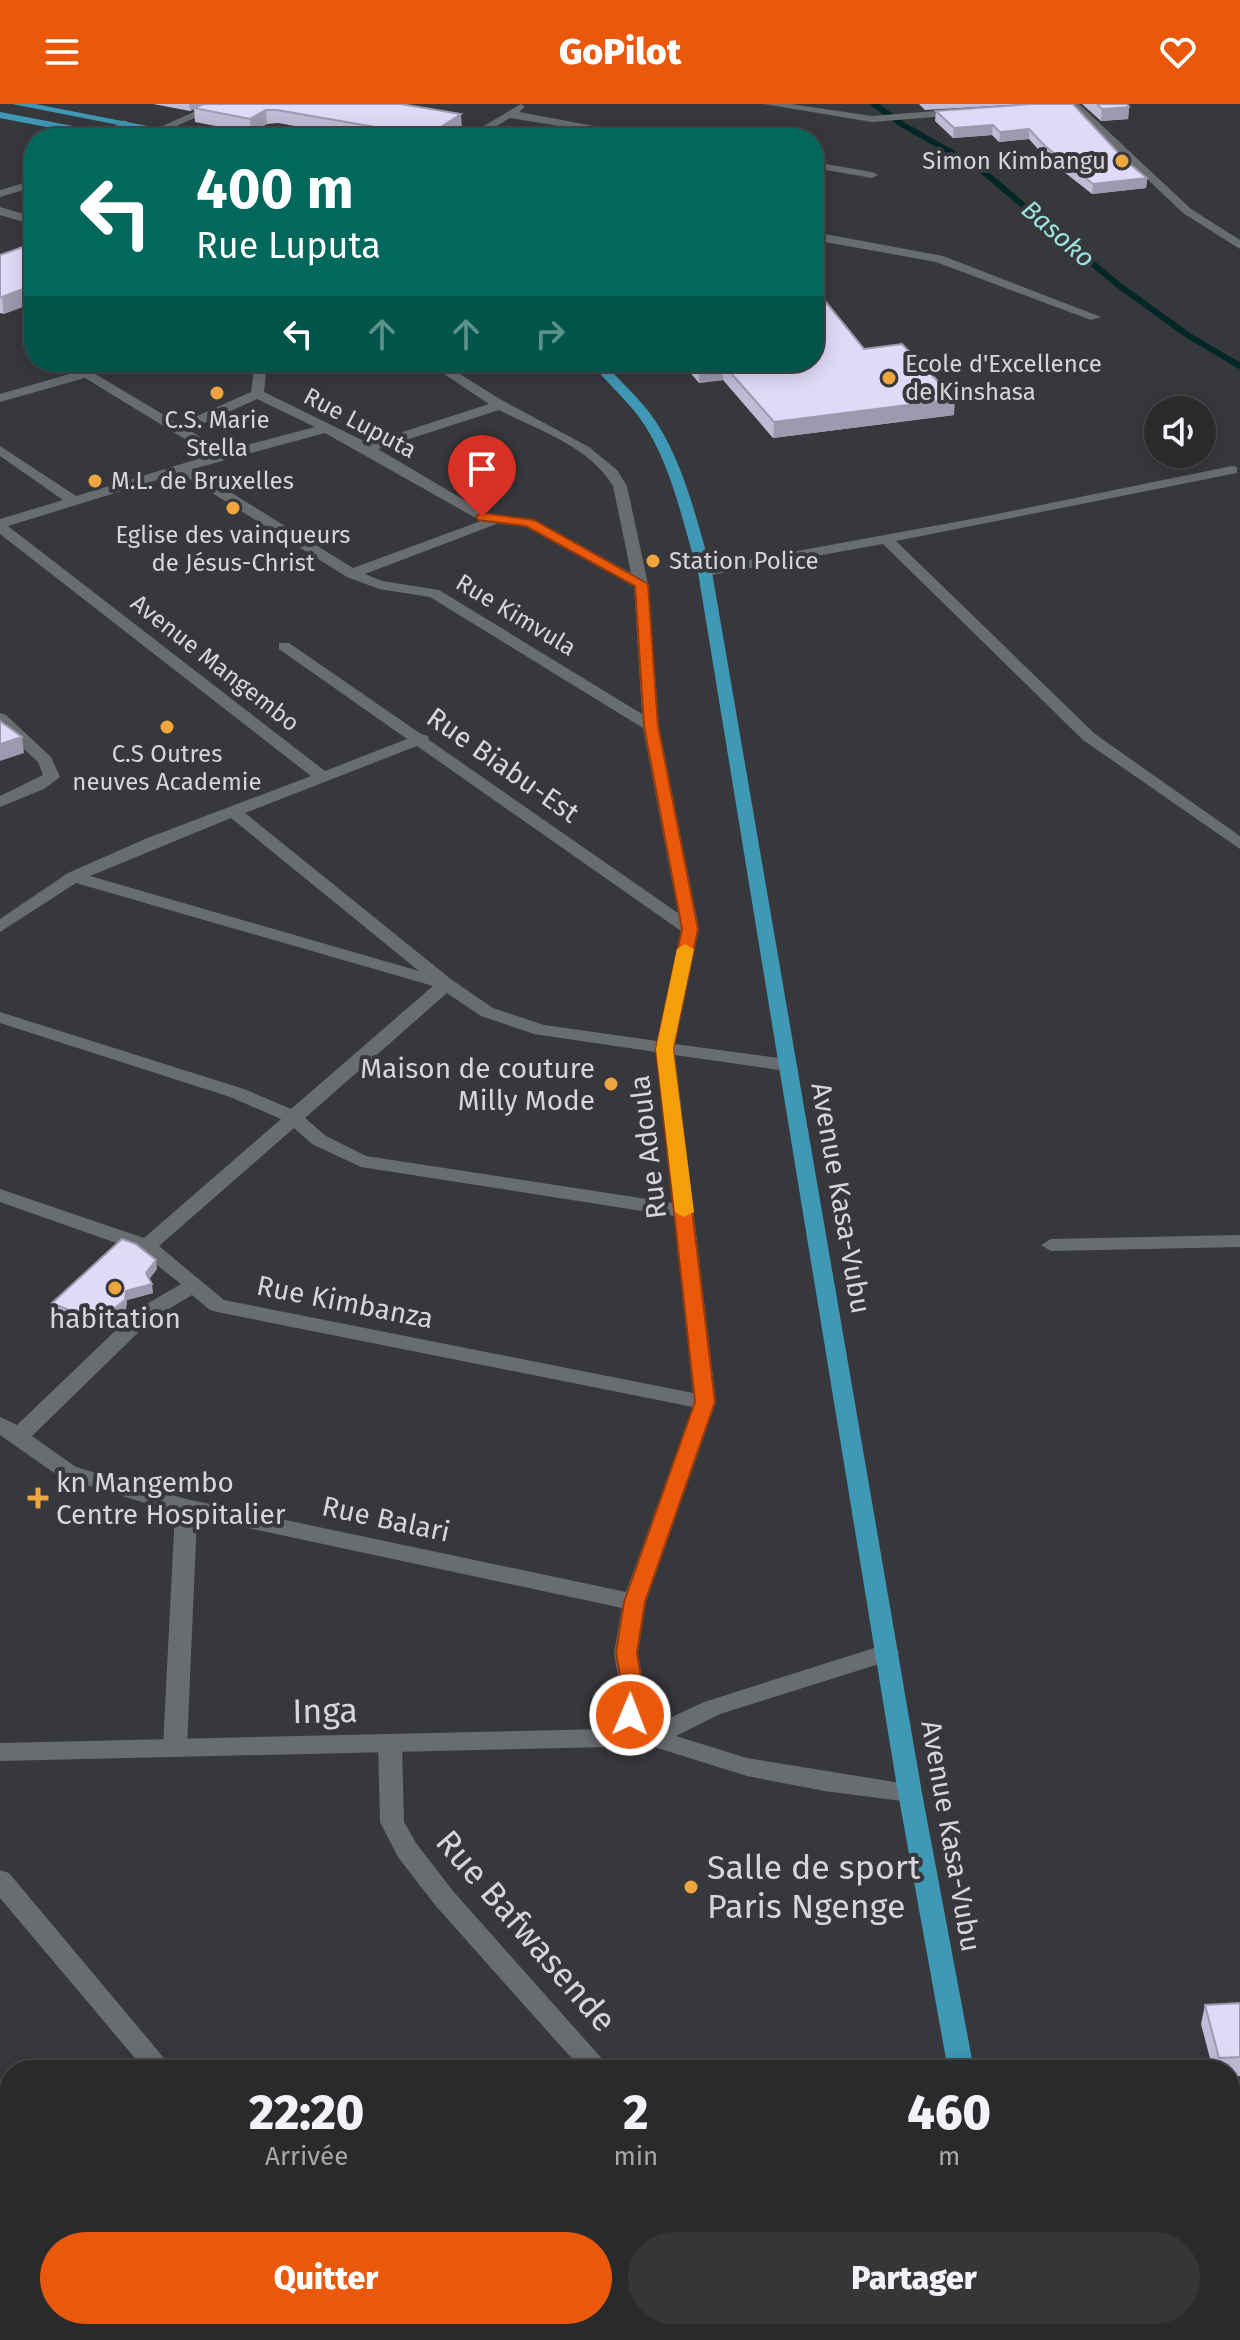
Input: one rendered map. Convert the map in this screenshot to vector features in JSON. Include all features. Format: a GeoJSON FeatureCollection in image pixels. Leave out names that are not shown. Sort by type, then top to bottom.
{"type":"FeatureCollection","features":[{"type":"Feature","properties":{"kind":"main road"},"geometry":{"type":"LineString","coordinates":[[17,104],[149,128]]}},
{"type":"Feature","properties":{"kind":"main road"},"geometry":{"type":"LineString","coordinates":[[0,115],[61,128]]}},
{"type":"Feature","properties":{"kind":"main road","name":"Avenue Kasa-Vubu"},"geometry":{"type":"LineString","coordinates":[[605,372],[644,415],[656,435],[675,475],[705,572],[910,1793],[959,2060]]}},
{"type":"Feature","properties":{"kind":"street"},"geometry":{"type":"LineString","coordinates":[[164,128],[221,104]]}},
{"type":"Feature","properties":{"kind":"street"},"geometry":{"type":"LineString","coordinates":[[486,128],[525,104]]}},
{"type":"Feature","properties":{"kind":"street"},"geometry":{"type":"LineString","coordinates":[[769,104],[872,119],[971,112]]}},
{"type":"Feature","properties":{"kind":"street"},"geometry":{"type":"LineString","coordinates":[[1059,106],[1074,105],[1187,211],[1240,245]]}},
{"type":"Feature","properties":{"kind":"street"},"geometry":{"type":"LineString","coordinates":[[509,114],[592,128]]}},
{"type":"Feature","properties":{"kind":"street"},"geometry":{"type":"LineString","coordinates":[[117,128],[124,123]]}},
{"type":"Feature","properties":{"kind":"street"},"geometry":{"type":"LineString","coordinates":[[824,167],[872,175]]}},
{"type":"Feature","properties":{"kind":"street"},"geometry":{"type":"LineString","coordinates":[[0,194],[24,186]]}},
{"type":"Feature","properties":{"kind":"street"},"geometry":{"type":"LineString","coordinates":[[0,211],[24,218]]}},
{"type":"Feature","properties":{"kind":"street"},"geometry":{"type":"LineString","coordinates":[[824,238],[939,259],[1095,317]]}},
{"type":"Feature","properties":{"kind":"street"},"geometry":{"type":"LineString","coordinates":[[177,430],[257,394],[260,372]]}},
{"type":"Feature","properties":{"kind":"street","name":"Rue Adoula"},"geometry":{"type":"LineString","coordinates":[[448,372],[500,405],[576,446],[614,472],[620,486],[641,584],[651,726],[690,929],[665,1049],[705,1402],[634,1602],[626,1653],[639,1736]]}},
{"type":"Feature","properties":{"kind":"street"},"geometry":{"type":"LineString","coordinates":[[0,398],[87,373],[222,456]]}},
{"type":"Feature","properties":{"kind":"street","name":"Rue Luputa"},"geometry":{"type":"LineString","coordinates":[[257,394],[367,448],[482,517],[494,521],[530,523],[641,584]]}},
{"type":"Feature","properties":{"kind":"street"},"geometry":{"type":"LineString","coordinates":[[367,448],[500,405]]}},
{"type":"Feature","properties":{"kind":"street"},"geometry":{"type":"LineString","coordinates":[[0,526],[222,456],[328,428]]}},
{"type":"Feature","properties":{"kind":"street"},"geometry":{"type":"LineString","coordinates":[[0,450],[74,501]]}},
{"type":"Feature","properties":{"kind":"street","name":"Rue Kimvula"},"geometry":{"type":"LineString","coordinates":[[183,469],[352,574],[379,585],[434,593],[651,726]]}},
{"type":"Feature","properties":{"kind":"street"},"geometry":{"type":"LineString","coordinates":[[705,572],[1232,470]]}},
{"type":"Feature","properties":{"kind":"street"},"geometry":{"type":"LineString","coordinates":[[352,574],[494,521]]}},
{"type":"Feature","properties":{"kind":"street","name":"Avenue Mangembo"},"geometry":{"type":"LineString","coordinates":[[0,526],[324,778]]}},
{"type":"Feature","properties":{"kind":"street"},"geometry":{"type":"LineString","coordinates":[[886,539],[1089,737],[1240,844]]}},
{"type":"Feature","properties":{"kind":"street","name":"Rue Biabu-Est"},"geometry":{"type":"LineString","coordinates":[[284,646],[422,739],[690,929]]}},
{"type":"Feature","properties":{"kind":"street"},"geometry":{"type":"LineString","coordinates":[[0,718],[45,760],[52,777],[0,802]]}},
{"type":"Feature","properties":{"kind":"street"},"geometry":{"type":"LineString","coordinates":[[4,919],[74,877],[422,739]]}},
{"type":"Feature","properties":{"kind":"street"},"geometry":{"type":"LineString","coordinates":[[234,812],[446,984],[487,1012],[541,1030],[786,1065]]}},
{"type":"Feature","properties":{"kind":"street"},"geometry":{"type":"LineString","coordinates":[[74,877],[446,984]]}},
{"type":"Feature","properties":{"kind":"street"},"geometry":{"type":"LineString","coordinates":[[146,1247],[446,984]]}},
{"type":"Feature","properties":{"kind":"street"},"geometry":{"type":"LineString","coordinates":[[0,1017],[237,1093],[293,1117],[319,1140],[361,1161],[684,1211]]}},
{"type":"Feature","properties":{"kind":"street","name":"Rue Kimbanza"},"geometry":{"type":"LineString","coordinates":[[0,1195],[146,1247],[181,1270],[192,1286],[217,1305],[705,1402]]}},
{"type":"Feature","properties":{"kind":"street"},"geometry":{"type":"LineString","coordinates":[[1051,1245],[1240,1241]]}},
{"type":"Feature","properties":{"kind":"street"},"geometry":{"type":"LineString","coordinates":[[10,1430],[145,1314],[192,1286]]}},
{"type":"Feature","properties":{"kind":"street","name":"Rue Balari"},"geometry":{"type":"LineString","coordinates":[[10,1430],[68,1472],[186,1507],[634,1602]]}},
{"type":"Feature","properties":{"kind":"street"},"geometry":{"type":"LineString","coordinates":[[175,1747],[186,1507]]}},
{"type":"Feature","properties":{"kind":"street","name":"Inga"},"geometry":{"type":"LineString","coordinates":[[639,1736],[712,1708],[887,1653]]}},
{"type":"Feature","properties":{"kind":"street","name":"Inga"},"geometry":{"type":"LineString","coordinates":[[0,1752],[639,1736],[747,1767],[824,1782],[910,1793]]}},
{"type":"Feature","properties":{"kind":"street","name":"Rue Bafwasende"},"geometry":{"type":"LineString","coordinates":[[390,1744],[392,1822],[407,1850],[444,1898],[590,2060]]}},
{"type":"Feature","properties":{"kind":"street"},"geometry":{"type":"LineString","coordinates":[[0,1880],[153,2060]]}},
{"type":"Feature","properties":{"kind":"building"},"geometry":{"type":"Polygon","coordinates":[[[203,104],[401,104],[461,114],[439,128],[381,128],[277,110],[266,110],[250,119],[194,108],[203,104]]]}},
{"type":"Feature","properties":{"kind":"building"},"geometry":{"type":"Polygon","coordinates":[[[1073,104],[1126,161],[1147,178],[1093,184],[1045,146],[1029,129],[1000,132],[993,125],[954,128],[936,111],[1073,104]]]}},
{"type":"Feature","properties":{"kind":"building"},"geometry":{"type":"Polygon","coordinates":[[[1097,104],[1127,104],[1129,107],[1102,109],[1097,104]]]}},
{"type":"Feature","properties":{"kind":"building"},"geometry":{"type":"Polygon","coordinates":[[[24,247],[24,289],[2,297],[0,297],[0,255],[24,247]]]}},
{"type":"Feature","properties":{"kind":"building"},"geometry":{"type":"Polygon","coordinates":[[[824,300],[864,349],[902,344],[955,399],[774,422],[730,372],[824,372],[824,300]]]}},
{"type":"Feature","properties":{"kind":"building"},"geometry":{"type":"Polygon","coordinates":[[[0,721],[22,737],[0,744],[0,721]]]}},
{"type":"Feature","properties":{"kind":"building","name":"habitation"},"geometry":{"type":"Polygon","coordinates":[[[122,1239],[136,1244],[156,1260],[146,1273],[152,1284],[126,1291],[125,1300],[97,1322],[52,1303],[122,1239]]]}},
{"type":"Feature","properties":{"kind":"building"},"geometry":{"type":"Polygon","coordinates":[[[1240,2003],[1240,2057],[1219,2058],[1205,2005],[1240,2003]]]}},
{"type":"Feature","properties":{"kind":"waterway","name":"Basoko"},"geometry":{"type":"LineString","coordinates":[[874,104],[903,125],[979,168],[1117,284],[1189,336],[1240,366]]}},
{"type":"Feature","properties":{"kind":"slow traffic"},"geometry":{"type":"LineString","coordinates":[[684,1212],[665,1049],[685,949]]}},
{"type":"Feature","properties":{"kind":"place","name":"Simon Kimbangu"},"geometry":{"type":"Point","coordinates":[1122,161]}},
{"type":"Feature","properties":{"kind":"place","name":"Ecole d'Excellence de Kinshasa"},"geometry":{"type":"Point","coordinates":[889,378]}},
{"type":"Feature","properties":{"kind":"place","name":"C.S. Marie Stella"},"geometry":{"type":"Point","coordinates":[217,393]}},
{"type":"Feature","properties":{"kind":"place","name":"M.L. de Bruxelles"},"geometry":{"type":"Point","coordinates":[95,481]}},
{"type":"Feature","properties":{"kind":"place","name":"Eglise des vainqueurs de Jésus-Christ"},"geometry":{"type":"Point","coordinates":[233,508]}},
{"type":"Feature","properties":{"kind":"place","name":"Station Police"},"geometry":{"type":"Point","coordinates":[653,561]}},
{"type":"Feature","properties":{"kind":"place","name":"C.S Outres neuves Academie"},"geometry":{"type":"Point","coordinates":[167,727]}},
{"type":"Feature","properties":{"kind":"place","name":"Maison de couture Milly Mode"},"geometry":{"type":"Point","coordinates":[611,1084]}},
{"type":"Feature","properties":{"kind":"place","name":"habitation"},"geometry":{"type":"Point","coordinates":[115,1288]}},
{"type":"Feature","properties":{"kind":"place","name":"kn Mangembo Centre Hospitalier"},"geometry":{"type":"Point","coordinates":[38,1498]}},
{"type":"Feature","properties":{"kind":"place","name":"Salle de sport Paris Ngenge"},"geometry":{"type":"Point","coordinates":[691,1887]}},
{"type":"Feature","properties":{"kind":"route"},"geometry":{"type":"LineString","coordinates":[[482,517],[494,521],[530,523],[641,584],[651,726],[690,929],[665,1049],[705,1402],[634,1602],[626,1653],[633,1694],[630,1715]]}}]}
